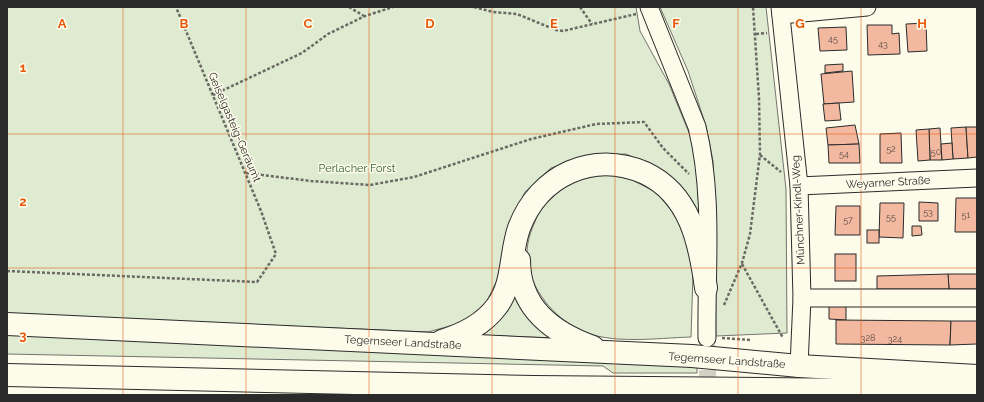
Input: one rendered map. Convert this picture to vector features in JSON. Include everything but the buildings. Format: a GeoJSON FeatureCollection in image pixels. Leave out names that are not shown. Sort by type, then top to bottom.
{"type":"FeatureCollection","features":[{"type":"Feature","properties":{"kind":"main road"},"geometry":{"type":"LineString","coordinates":[[435,343],[464,333],[487,318],[498,305],[505,292],[510,277],[513,250],[526,211],[538,194],[552,182],[563,174],[581,167],[615,164],[633,168],[660,182],[677,198],[690,218],[698,240],[706,288]]}},
{"type":"Feature","properties":{"kind":"main road"},"geometry":{"type":"LineString","coordinates":[[519,229],[519,273],[522,289],[542,319],[556,330],[576,341],[608,353]]}},
{"type":"Feature","properties":{"kind":"main road","name":"Tegernseer Landstraße"},"geometry":{"type":"LineString","coordinates":[[7,324],[692,356],[799,366],[977,376]]}},
{"type":"Feature","properties":{"kind":"main road"},"geometry":{"type":"LineString","coordinates":[[7,376],[533,388],[977,391]]}},
{"type":"Feature","properties":{"kind":"street"},"geometry":{"type":"LineString","coordinates":[[781,11],[867,7]]}},
{"type":"Feature","properties":{"kind":"street"},"geometry":{"type":"LineString","coordinates":[[650,9],[697,127],[702,148],[706,188],[706,288],[712,338]]}},
{"type":"Feature","properties":{"kind":"street","name":"Münchner-Kindl-Weg"},"geometry":{"type":"LineString","coordinates":[[781,11],[799,186],[802,298],[799,366]]}},
{"type":"Feature","properties":{"kind":"street","name":"Weyarner Straße"},"geometry":{"type":"LineString","coordinates":[[799,186],[977,178]]}},
{"type":"Feature","properties":{"kind":"street"},"geometry":{"type":"LineString","coordinates":[[802,298],[977,298]]}},
{"type":"Feature","properties":{"kind":"path","name":"Geiselgasteig-Geräumt"},"geometry":{"type":"LineString","coordinates":[[7,271],[257,282],[276,254],[246,173],[176,7]]}},
{"type":"Feature","properties":{"kind":"path"},"geometry":{"type":"LineString","coordinates":[[349,7],[365,16]]}},
{"type":"Feature","properties":{"kind":"path"},"geometry":{"type":"LineString","coordinates":[[213,95],[302,53],[328,34],[365,16],[393,7]]}},
{"type":"Feature","properties":{"kind":"path"},"geometry":{"type":"LineString","coordinates":[[474,7],[493,12],[517,14],[556,30],[563,31],[650,9]]}},
{"type":"Feature","properties":{"kind":"path"},"geometry":{"type":"LineString","coordinates":[[580,7],[592,24]]}},
{"type":"Feature","properties":{"kind":"path"},"geometry":{"type":"LineString","coordinates":[[721,311],[742,263],[750,234],[760,154],[759,98],[753,7]]}},
{"type":"Feature","properties":{"kind":"path"},"geometry":{"type":"LineString","coordinates":[[246,173],[311,181],[370,184],[414,177],[532,138],[588,125],[644,122],[684,171],[706,188]]}},
{"type":"Feature","properties":{"kind":"path"},"geometry":{"type":"LineString","coordinates":[[760,154],[799,186]]}},
{"type":"Feature","properties":{"kind":"path"},"geometry":{"type":"LineString","coordinates":[[742,263],[799,366]]}},
{"type":"Feature","properties":{"kind":"path"},"geometry":{"type":"LineString","coordinates":[[712,338],[751,340]]}},
{"type":"Feature","properties":{"kind":"green space","name":"Perlacher Forst"},"geometry":{"type":"Polygon","coordinates":[[[7,7],[636,7],[640,31],[669,84],[692,140],[697,175],[699,212],[664,171],[626,154],[587,156],[551,168],[525,192],[509,224],[503,268],[486,303],[464,322],[428,332],[7,314],[7,7]]]}},
{"type":"Feature","properties":{"kind":"green space"},"geometry":{"type":"Polygon","coordinates":[[[660,7],[766,7],[786,189],[787,333],[716,336],[713,161],[706,126],[688,71],[660,7]]]}},
{"type":"Feature","properties":{"kind":"green space"},"geometry":{"type":"Polygon","coordinates":[[[606,174],[630,179],[656,192],[671,210],[686,234],[693,274],[691,337],[634,340],[605,338],[592,335],[580,330],[561,318],[552,310],[538,291],[529,271],[527,251],[531,233],[542,207],[548,198],[568,184],[606,174]]]}},
{"type":"Feature","properties":{"kind":"green space"},"geometry":{"type":"Polygon","coordinates":[[[514,284],[555,338],[477,335],[514,284]]]}},
{"type":"Feature","properties":{"kind":"green space"},"geometry":{"type":"Polygon","coordinates":[[[7,333],[697,366],[697,373],[613,373],[603,366],[7,354],[7,333]]]}},
{"type":"Feature","properties":{"kind":"tunnel"},"geometry":{"type":"LineString","coordinates":[[707,345],[708,395]]}}]}
